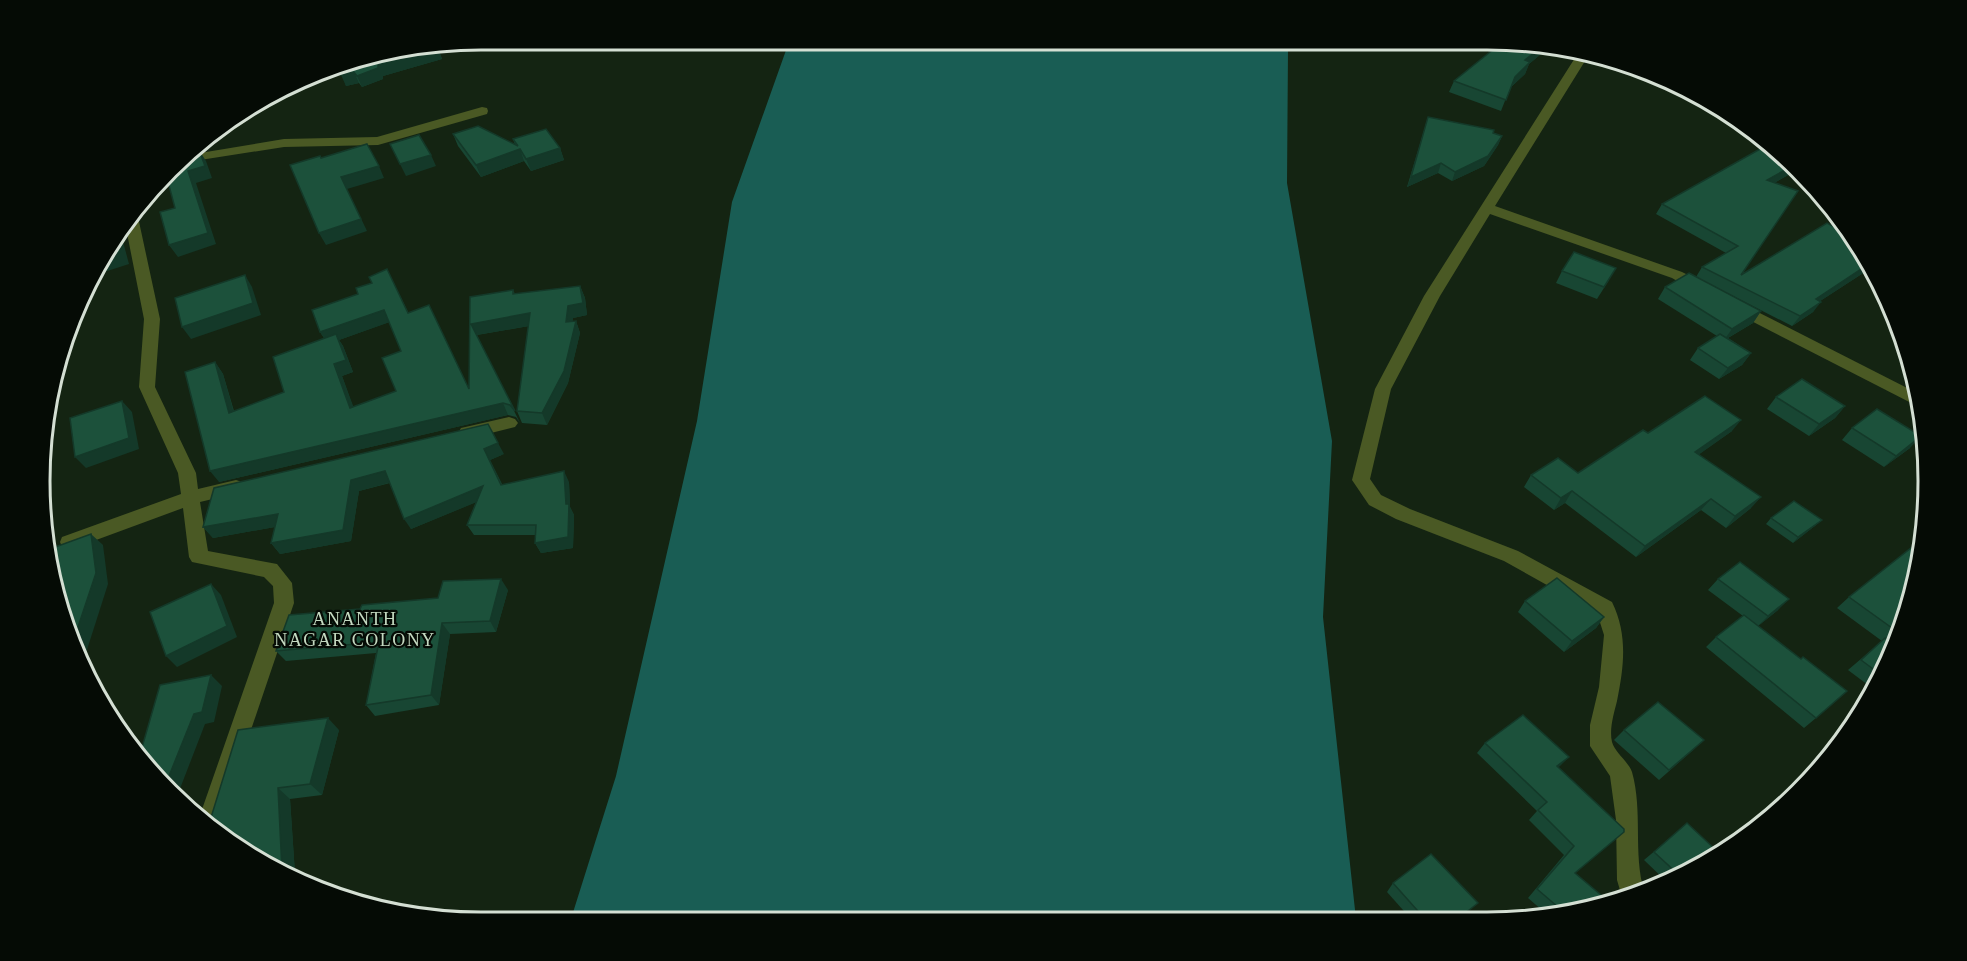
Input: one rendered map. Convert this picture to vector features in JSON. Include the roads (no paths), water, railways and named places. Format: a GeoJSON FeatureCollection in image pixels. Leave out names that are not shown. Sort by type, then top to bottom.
{"type":"FeatureCollection","features":[{"type":"Feature","properties":{"kind":"street"},"geometry":{"type":"LineString","coordinates":[[1579,60],[1432,297],[1383,389],[1361,480],[1375,500],[1402,514],[1511,556],[1605,608],[1614,635],[1610,687],[1600,725],[1601,746],[1621,773],[1627,820],[1631,887]]}},
{"type":"Feature","properties":{"kind":"street"},"geometry":{"type":"LineString","coordinates":[[194,158],[284,142],[378,141],[482,111]]}},
{"type":"Feature","properties":{"kind":"street"},"geometry":{"type":"LineString","coordinates":[[1487,208],[1677,275],[1909,396]]}},
{"type":"Feature","properties":{"kind":"street"},"geometry":{"type":"LineString","coordinates":[[129,231],[152,319],[147,387],[187,473],[199,557],[270,570],[282,583],[284,603],[211,816]]}},
{"type":"Feature","properties":{"kind":"street"},"geometry":{"type":"LineString","coordinates":[[452,436],[509,423]]}},
{"type":"Feature","properties":{"kind":"street"},"geometry":{"type":"LineString","coordinates":[[58,546],[189,498],[258,482]]}},
{"type":"Feature","properties":{"kind":"water"},"geometry":{"type":"Polygon","coordinates":[[[786,50],[1288,50],[1287,183],[1332,441],[1323,617],[1355,912],[573,912],[616,776],[697,421],[732,202],[786,50]]]}},
{"type":"Feature","properties":{"kind":"district","name":"ANANTH NAGAR COLONY"},"geometry":{"type":"Point","coordinates":[355,629]}}]}
